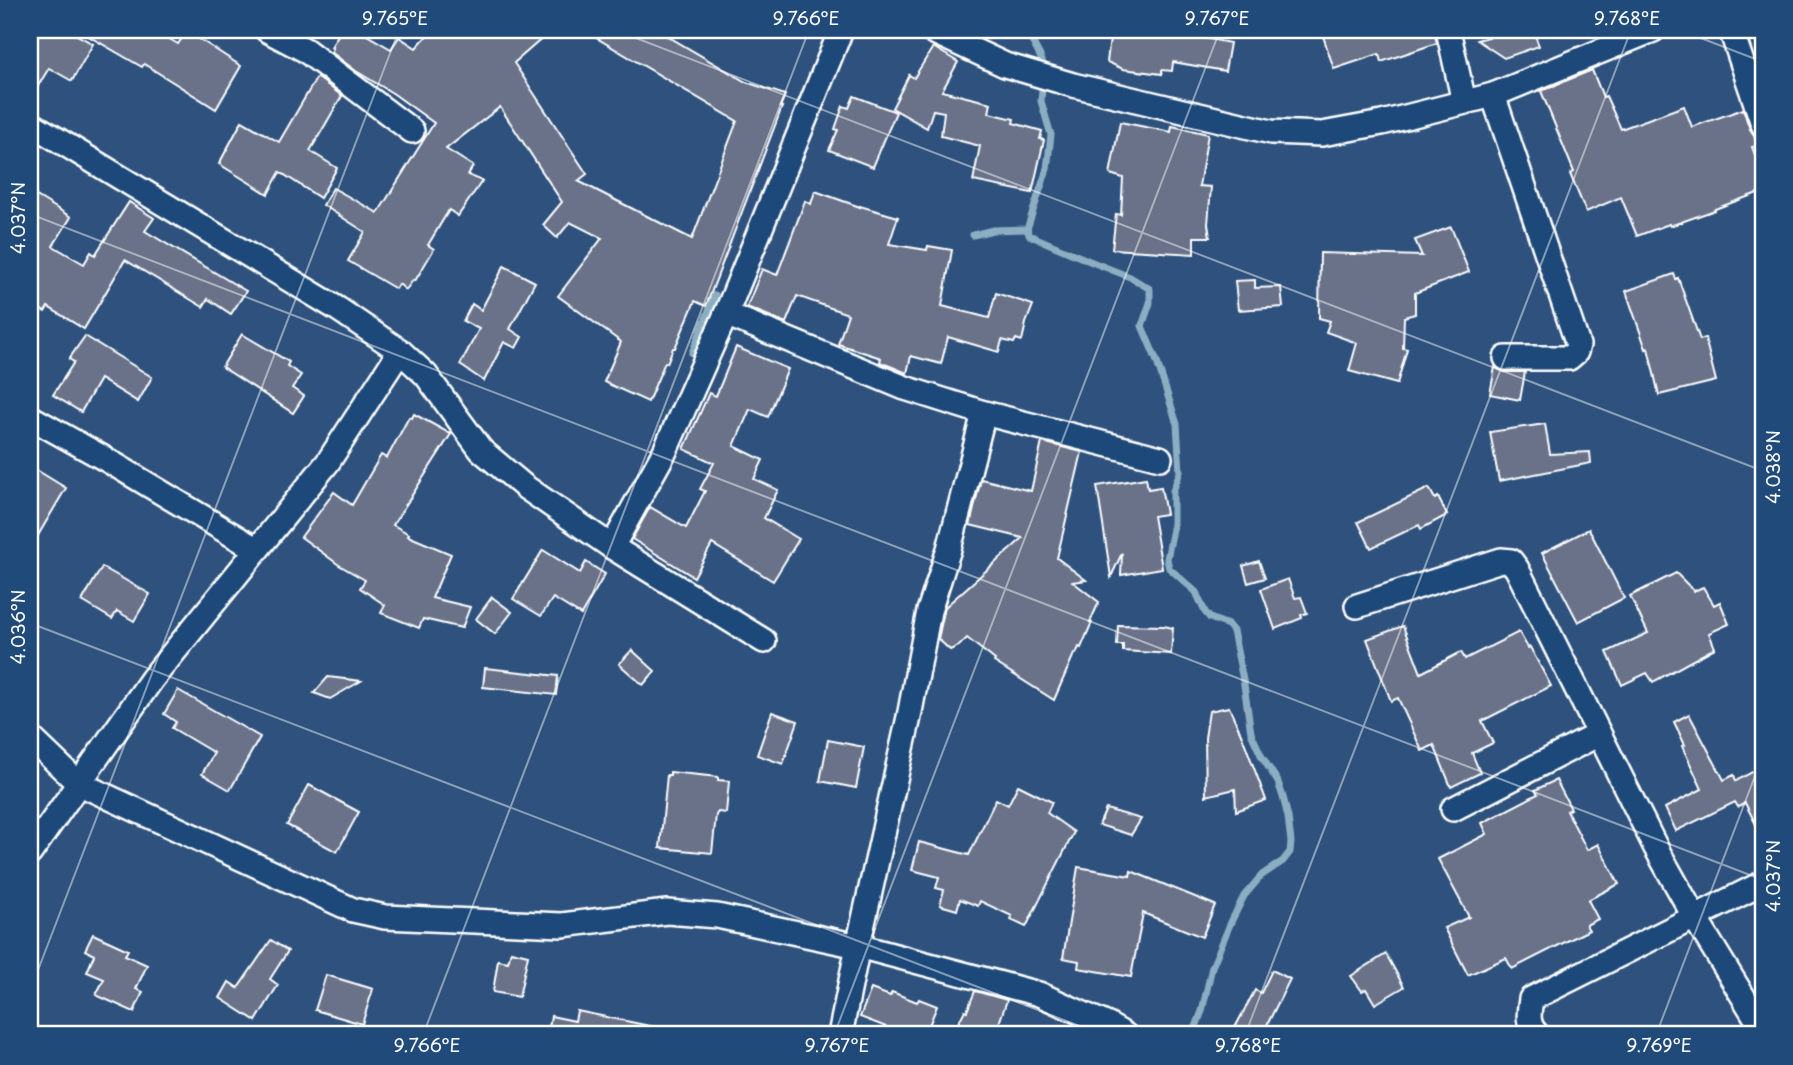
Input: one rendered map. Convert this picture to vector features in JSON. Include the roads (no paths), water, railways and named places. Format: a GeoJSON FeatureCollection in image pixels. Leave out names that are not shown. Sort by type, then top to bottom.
{"type":"FeatureCollection","features":[{"type":"Feature","properties":{"kind":"street"},"geometry":{"type":"LineString","coordinates":[[267,30],[305,50],[412,131]]}},
{"type":"Feature","properties":{"kind":"street"},"geometry":{"type":"LineString","coordinates":[[612,547],[665,451],[726,313],[841,30]]}},
{"type":"Feature","properties":{"kind":"street"},"geometry":{"type":"LineString","coordinates":[[930,30],[1005,65],[1073,85],[1271,132],[1322,134],[1493,95],[1653,30]]}},
{"type":"Feature","properties":{"kind":"street"},"geometry":{"type":"LineString","coordinates":[[1448,30],[1464,102]]}},
{"type":"Feature","properties":{"kind":"street"},"geometry":{"type":"LineString","coordinates":[[1731,30],[1763,124]]}},
{"type":"Feature","properties":{"kind":"street"},"geometry":{"type":"LineString","coordinates":[[1493,95],[1578,345],[1576,352],[1569,358],[1506,359]]}},
{"type":"Feature","properties":{"kind":"street"},"geometry":{"type":"LineString","coordinates":[[30,123],[338,309],[400,351],[426,375],[481,450],[525,487],[612,547],[764,640]]}},
{"type":"Feature","properties":{"kind":"street"},"geometry":{"type":"LineString","coordinates":[[726,313],[905,388],[984,413],[1160,458]]}},
{"type":"Feature","properties":{"kind":"street"},"geometry":{"type":"LineString","coordinates":[[30,853],[152,679],[328,462],[400,351]]}},
{"type":"Feature","properties":{"kind":"street"},"geometry":{"type":"LineString","coordinates":[[840,1035],[909,717],[929,611],[984,413]]}},
{"type":"Feature","properties":{"kind":"street"},"geometry":{"type":"LineString","coordinates":[[30,417],[256,549]]}},
{"type":"Feature","properties":{"kind":"street"},"geometry":{"type":"LineString","coordinates":[[1357,606],[1501,560],[1511,561],[1656,848],[1763,1029]]}},
{"type":"Feature","properties":{"kind":"street"},"geometry":{"type":"LineString","coordinates":[[1453,809],[1599,734]]}},
{"type":"Feature","properties":{"kind":"street"},"geometry":{"type":"LineString","coordinates":[[30,737],[78,783],[353,910],[385,916],[562,925],[667,912],[717,916],[858,946],[1038,994],[1125,1035]]}},
{"type":"Feature","properties":{"kind":"street"},"geometry":{"type":"LineString","coordinates":[[1538,1035],[1534,1033],[1528,1017],[1531,999],[1763,883]]}},
{"type":"Feature","properties":{"kind":"waterway"},"geometry":{"type":"LineString","coordinates":[[1026,30],[1044,66],[1041,101],[1051,135],[1047,169],[1027,229]]}},
{"type":"Feature","properties":{"kind":"waterway"},"geometry":{"type":"LineString","coordinates":[[1027,229],[1029,235],[1130,277],[1150,289],[1150,303],[1142,326],[1177,424],[1180,472],[1173,491],[1173,529],[1167,559],[1169,568],[1196,592],[1210,618],[1228,625],[1233,631],[1251,733],[1278,782],[1288,817],[1290,852],[1283,861],[1262,875],[1244,896],[1212,967],[1202,1011],[1193,1035]]}},
{"type":"Feature","properties":{"kind":"waterway"},"geometry":{"type":"LineString","coordinates":[[973,235],[993,230],[1027,229]]}},
{"type":"Feature","properties":{"kind":"waterway"},"geometry":{"type":"LineString","coordinates":[[692,353],[715,295]]}}]}
